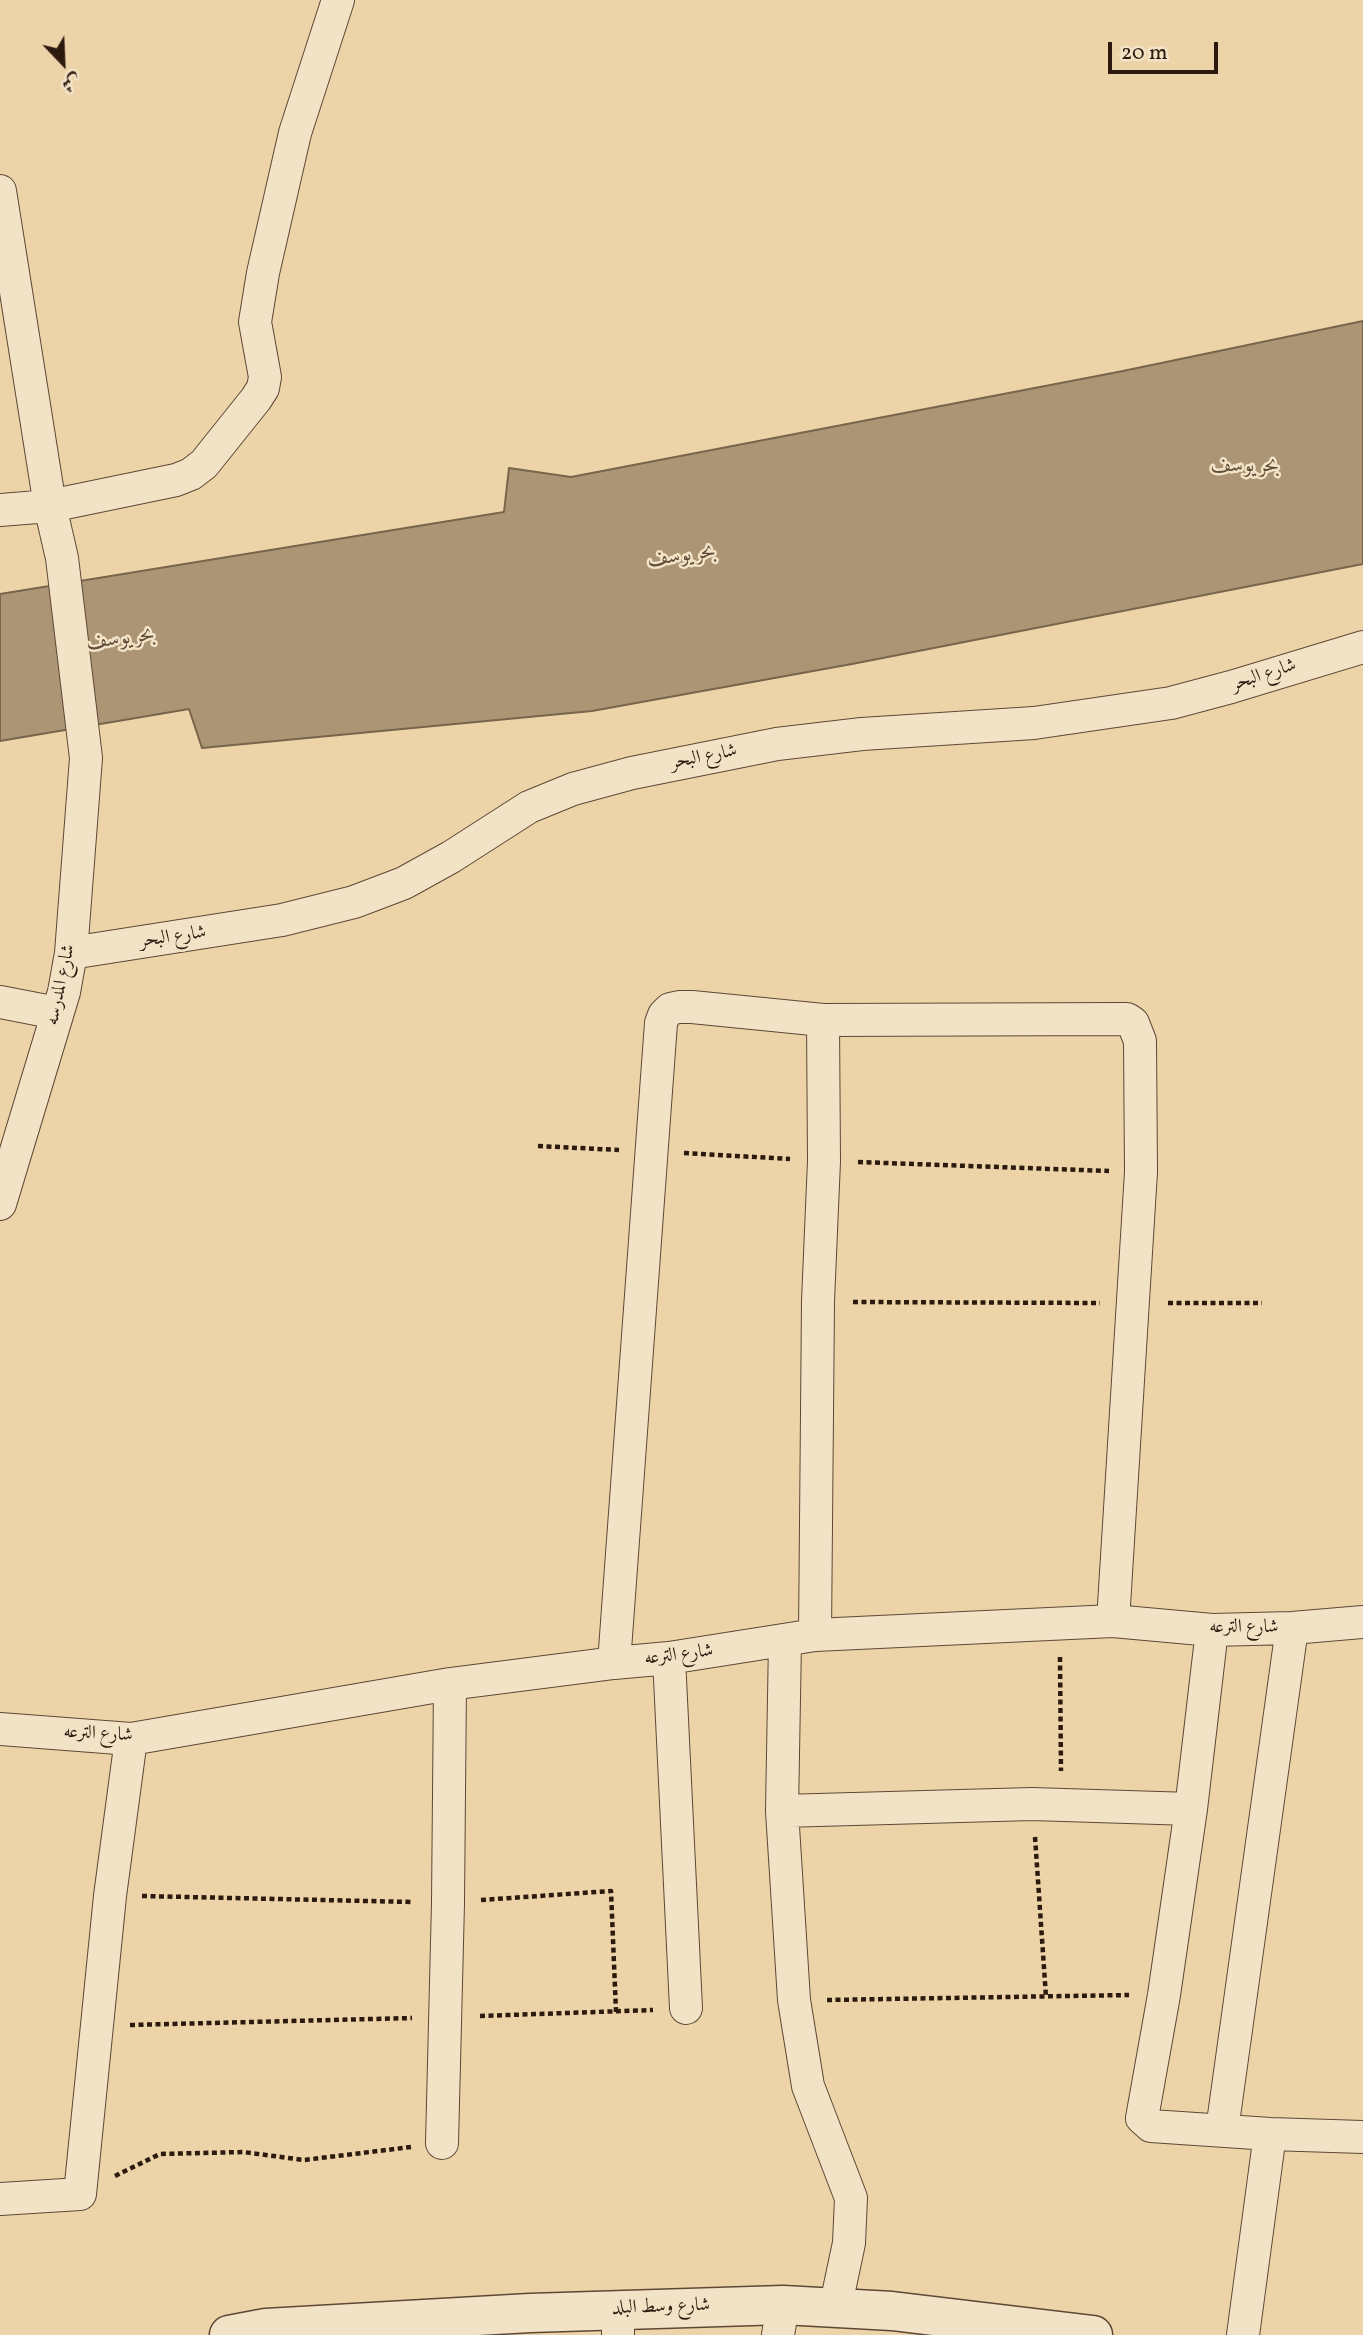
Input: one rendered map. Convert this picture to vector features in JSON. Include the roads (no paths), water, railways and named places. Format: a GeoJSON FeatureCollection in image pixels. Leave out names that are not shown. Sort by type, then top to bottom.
{"type":"FeatureCollection","features":[{"type":"Feature","properties":{"kind":"street"},"geometry":{"type":"LineString","coordinates":[[0,510],[50,506],[176,480],[191,474],[204,464],[263,388],[265,377],[256,322],[263,273],[295,133],[338,0]]}},
{"type":"Feature","properties":{"kind":"street","name":"شارع المدرسه"},"geometry":{"type":"LineString","coordinates":[[0,191],[50,506],[62,558],[86,758],[71,953],[64,992],[0,1204]]}},
{"type":"Feature","properties":{"kind":"street","name":"شارع البحر"},"geometry":{"type":"LineString","coordinates":[[71,953],[282,920],[354,902],[404,883],[451,857],[529,807],[573,789],[632,773],[777,744],[862,734],[1034,723],[1171,703],[1363,646]]}},
{"type":"Feature","properties":{"kind":"street"},"geometry":{"type":"LineString","coordinates":[[0,1002],[57,1013]]}},
{"type":"Feature","properties":{"kind":"street"},"geometry":{"type":"LineString","coordinates":[[614,1662],[661,1023],[664,1014],[670,1009],[692,1007],[823,1020],[1127,1019],[1137,1028],[1140,1041],[1141,1172],[1113,1621]]}},
{"type":"Feature","properties":{"kind":"street"},"geometry":{"type":"LineString","coordinates":[[823,1020],[824,1161],[818,1301],[800,1638],[782,1811],[794,2000],[808,2085],[851,2197],[849,2243],[835,2309]]}},
{"type":"Feature","properties":{"kind":"street","name":"شارع الترعه"},"geometry":{"type":"LineString","coordinates":[[0,1729],[131,1739],[450,1684],[614,1662],[669,1658],[800,1638],[1113,1621],[1212,1630],[1292,1628],[1363,1622]]}},
{"type":"Feature","properties":{"kind":"street"},"geometry":{"type":"LineString","coordinates":[[1222,2130],[1292,1628]]}},
{"type":"Feature","properties":{"kind":"street"},"geometry":{"type":"LineString","coordinates":[[1212,1630],[1191,1809],[1164,1994],[1142,2118],[1151,2126],[1363,2137]]}},
{"type":"Feature","properties":{"kind":"street"},"geometry":{"type":"LineString","coordinates":[[669,1658],[686,2008]]}},
{"type":"Feature","properties":{"kind":"street"},"geometry":{"type":"LineString","coordinates":[[442,2143],[450,1684]]}},
{"type":"Feature","properties":{"kind":"street"},"geometry":{"type":"LineString","coordinates":[[0,2199],[80,2194],[110,1896],[131,1739]]}},
{"type":"Feature","properties":{"kind":"street"},"geometry":{"type":"LineString","coordinates":[[782,1811],[1046,1805],[1191,1809]]}},
{"type":"Feature","properties":{"kind":"street"},"geometry":{"type":"LineString","coordinates":[[1243,2335],[1270,2134]]}},
{"type":"Feature","properties":{"kind":"street","name":"شارع وسط البلد"},"geometry":{"type":"LineString","coordinates":[[229,2335],[267,2328],[781,2320],[835,2309],[890,2323],[1093,2335]]}},
{"type":"Feature","properties":{"kind":"water","name":"بحر يوسف"},"geometry":{"type":"Polygon","coordinates":[[[1363,321],[1363,564],[852,664],[592,711],[202,748],[189,709],[0,741],[0,594],[504,512],[509,468],[571,477],[1118,372],[1363,321]]]}}]}
